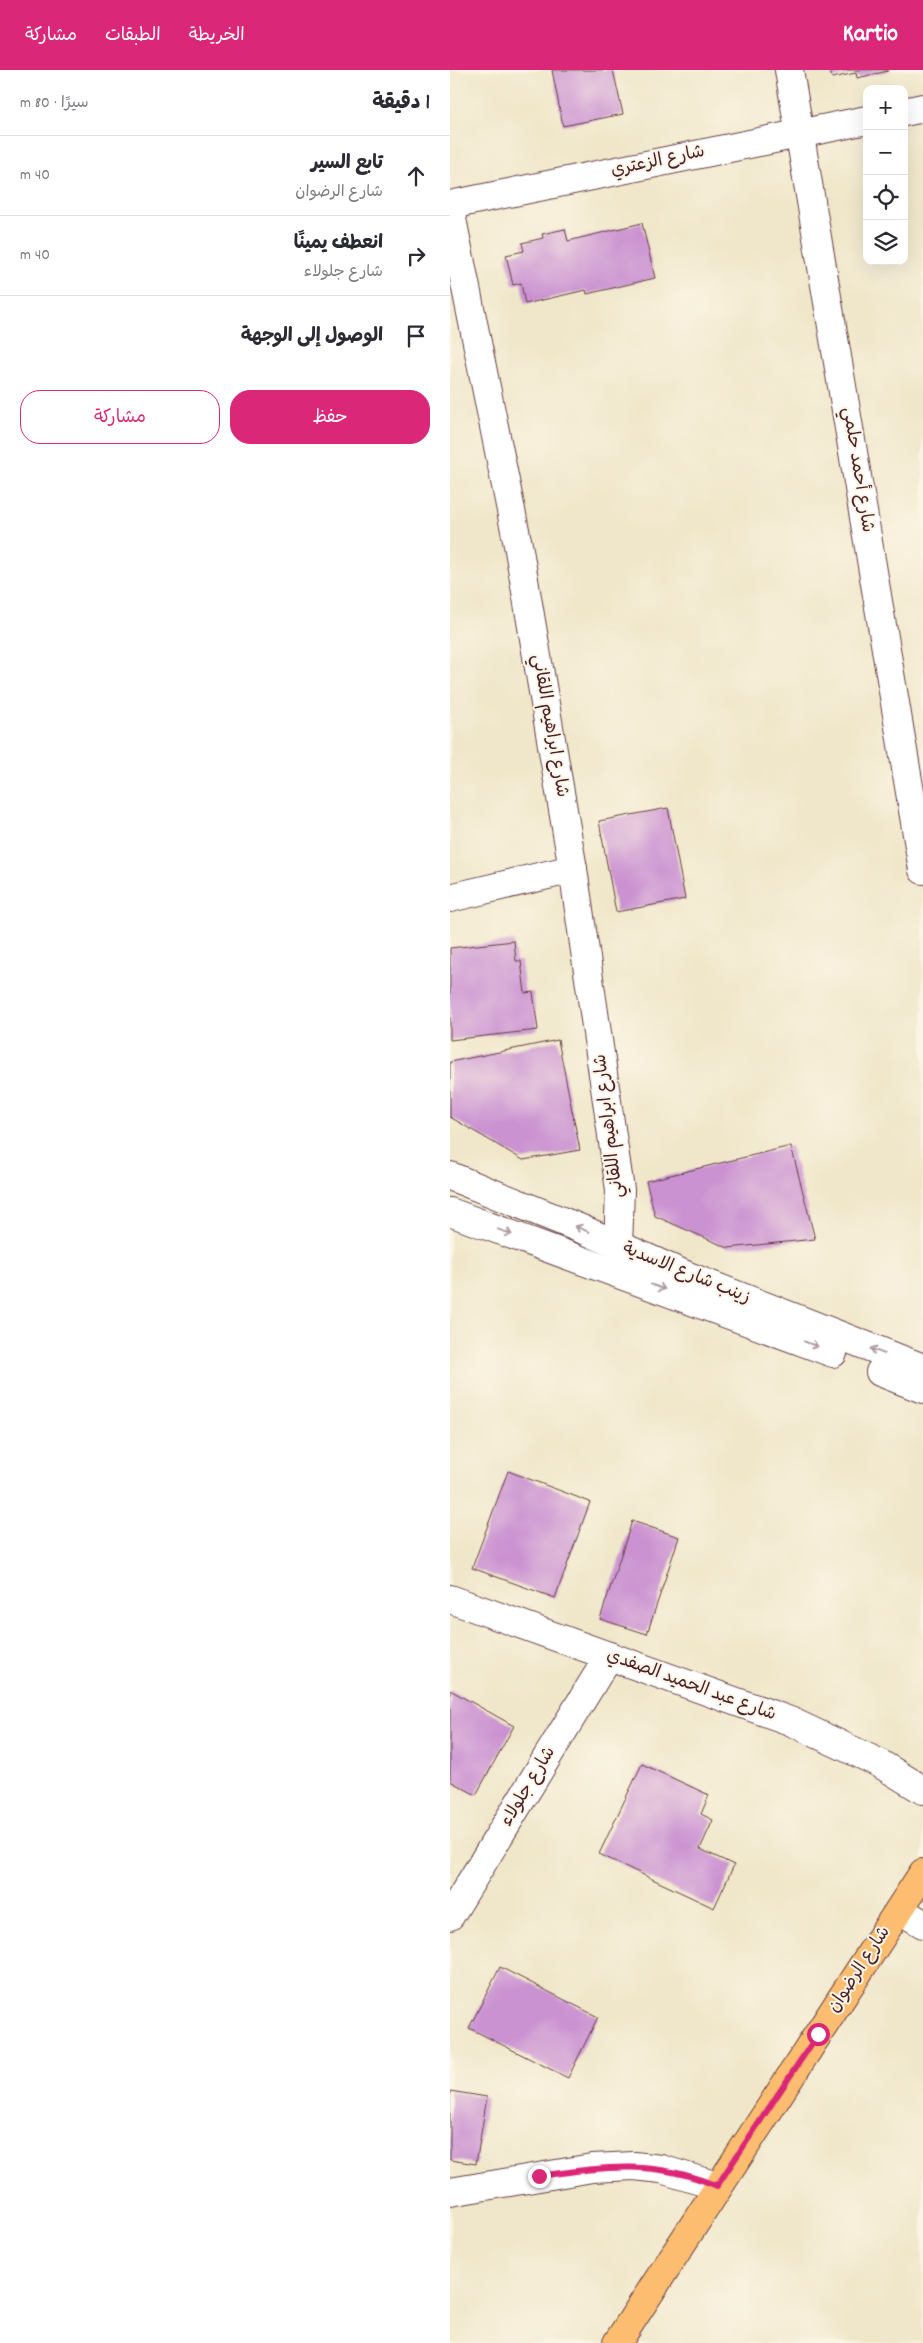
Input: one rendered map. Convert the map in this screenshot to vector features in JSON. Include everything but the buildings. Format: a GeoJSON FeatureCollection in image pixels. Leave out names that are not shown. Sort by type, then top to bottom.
{"type":"FeatureCollection","features":[{"type":"Feature","properties":{"kind":"main road","name":"شارع الرضوان"},"geometry":{"type":"LineString","coordinates":[[617,2343],[717,2186],[923,1873]]}},
{"type":"Feature","properties":{"kind":"street","name":"شارع أحمد حلمي"},"geometry":{"type":"LineString","coordinates":[[789,70],[923,870]]}},
{"type":"Feature","properties":{"kind":"street"},"geometry":{"type":"LineString","coordinates":[[908,111],[923,108]]}},
{"type":"Feature","properties":{"kind":"street","name":"شارع الزعتري"},"geometry":{"type":"LineString","coordinates":[[450,204],[863,121]]}},
{"type":"Feature","properties":{"kind":"street","name":"شارع ابراهيم اللقاني"},"geometry":{"type":"LineString","coordinates":[[450,209],[519,550],[573,869],[620,1190],[618,1246]]}},
{"type":"Feature","properties":{"kind":"street"},"geometry":{"type":"LineString","coordinates":[[450,898],[573,869]]}},
{"type":"Feature","properties":{"kind":"street","name":"زينب شارع الاسدية"},"geometry":{"type":"LineString","coordinates":[[450,1176],[584,1230],[688,1276],[923,1368]]}},
{"type":"Feature","properties":{"kind":"street","name":"زينب شارع الاسدية"},"geometry":{"type":"LineString","coordinates":[[450,1212],[804,1341],[923,1389]]}},
{"type":"Feature","properties":{"kind":"street","name":"شارع عبد الحميد الصفدي"},"geometry":{"type":"LineString","coordinates":[[450,1599],[700,1687],[790,1721],[879,1763],[923,1790]]}},
{"type":"Feature","properties":{"kind":"street","name":"شارع جلولاء"},"geometry":{"type":"LineString","coordinates":[[450,1916],[609,1656]]}},
{"type":"Feature","properties":{"kind":"street"},"geometry":{"type":"LineString","coordinates":[[900,1910],[923,1924]]}},
{"type":"Feature","properties":{"kind":"street"},"geometry":{"type":"LineString","coordinates":[[450,2192],[592,2168],[634,2166],[661,2169],[717,2186]]}},
{"type":"Feature","properties":{"kind":"route"},"geometry":{"type":"LineString","coordinates":[[539,2176],[592,2168],[634,2166],[661,2169],[686,2175],[717,2186],[818,2034]]}}]}
